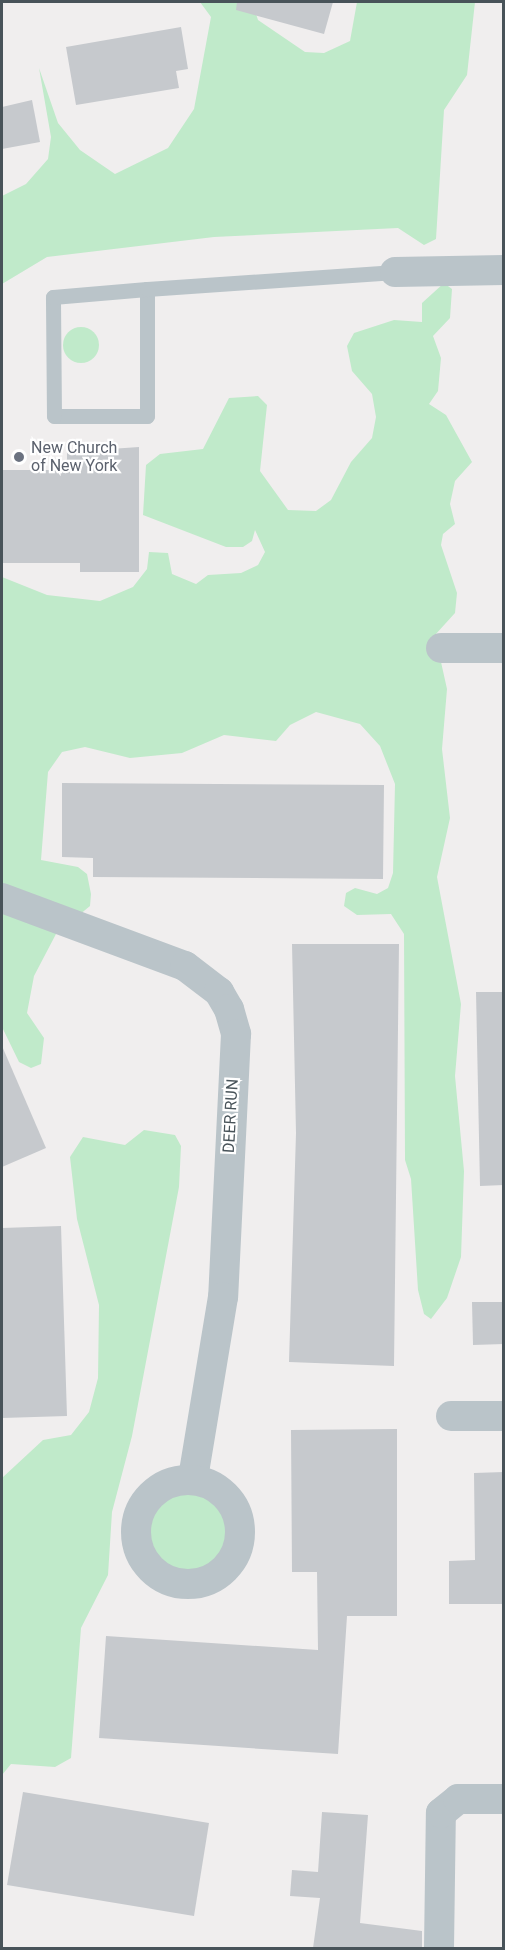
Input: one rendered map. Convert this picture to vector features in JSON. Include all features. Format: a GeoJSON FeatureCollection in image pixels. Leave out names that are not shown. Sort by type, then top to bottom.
{"type":"FeatureCollection","features":[{"type":"Feature","properties":{"kind":"street"},"geometry":{"type":"LineString","coordinates":[[395,272],[504,270]]}},
{"type":"Feature","properties":{"kind":"street"},"geometry":{"type":"LineString","coordinates":[[441,648],[504,648]]}},
{"type":"Feature","properties":{"kind":"street","name":"DEER RUN"},"geometry":{"type":"LineString","coordinates":[[2,898],[185,966],[219,992],[229,1010],[236,1034],[223,1297],[193,1479]]}},
{"type":"Feature","properties":{"kind":"street"},"geometry":{"type":"LineString","coordinates":[[451,1416],[504,1416]]}},
{"type":"Feature","properties":{"kind":"street"},"geometry":{"type":"LineString","coordinates":[[439,1948],[441,1813],[458,1799],[504,1799]]}},
{"type":"Feature","properties":{"kind":"lane"},"geometry":{"type":"LineString","coordinates":[[147,289],[147,416],[54,416],[53,297],[147,289],[395,272]]}},
{"type":"Feature","properties":{"kind":"green space"},"geometry":{"type":"Polygon","coordinates":[[[200,2],[252,2],[258,20],[305,52],[324,53],[350,41],[357,2],[475,2],[467,75],[444,110],[436,239],[424,245],[398,228],[214,237],[47,257],[2,284],[2,196],[26,184],[48,159],[51,137],[39,68],[58,123],[80,150],[115,174],[168,148],[194,109],[211,17],[200,2]]]}},
{"type":"Feature","properties":{"kind":"green space"},"geometry":{"type":"Polygon","coordinates":[[[444,283],[452,289],[450,318],[433,336],[441,358],[438,391],[429,404],[446,415],[472,462],[455,481],[450,504],[455,524],[443,534],[441,545],[457,593],[455,613],[435,635],[447,689],[442,749],[450,818],[437,877],[461,1004],[455,1076],[464,1171],[461,1257],[447,1298],[431,1319],[424,1314],[418,1290],[411,1179],[405,1160],[404,934],[391,914],[357,915],[344,906],[346,893],[355,888],[377,894],[388,888],[393,873],[395,784],[380,746],[360,724],[316,712],[290,725],[276,741],[224,735],[182,753],[130,758],[85,747],[62,752],[48,772],[41,860],[78,867],[87,874],[91,894],[90,906],[56,934],[34,976],[27,1013],[44,1038],[41,1064],[31,1068],[19,1062],[2,1027],[2,577],[47,595],[100,601],[133,587],[147,569],[149,552],[168,553],[172,574],[196,584],[208,575],[241,573],[258,565],[265,552],[255,530],[252,541],[243,547],[226,547],[143,515],[146,465],[160,454],[203,449],[229,398],[258,396],[267,405],[260,471],[288,510],[316,511],[331,500],[351,462],[372,438],[376,417],[372,394],[352,371],[347,346],[354,333],[394,320],[422,322],[422,303],[444,283]]]}},
{"type":"Feature","properties":{"kind":"green space"},"geometry":{"type":"Polygon","coordinates":[[[81,327],[94,332],[99,345],[94,358],[81,363],[68,358],[63,345],[68,332],[81,327]]]}},
{"type":"Feature","properties":{"kind":"green space"},"geometry":{"type":"Polygon","coordinates":[[[144,1130],[175,1135],[181,1146],[179,1187],[132,1436],[112,1512],[108,1575],[81,1628],[71,1758],[55,1767],[11,1764],[2,1775],[2,1478],[43,1440],[71,1435],[89,1412],[98,1378],[99,1305],[77,1219],[70,1157],[83,1137],[125,1145],[144,1130]]]}},
{"type":"Feature","properties":{"kind":"green space"},"geometry":{"type":"Polygon","coordinates":[[[188,1480],[208,1484],[225,1495],[236,1512],[240,1532],[236,1552],[225,1569],[208,1580],[188,1584],[168,1580],[151,1569],[140,1552],[136,1532],[140,1512],[151,1495],[168,1484],[188,1480]]]}},
{"type":"Feature","properties":{"kind":"building"},"geometry":{"type":"Polygon","coordinates":[[[237,2],[333,2],[324,34],[236,10],[237,2]]]}},
{"type":"Feature","properties":{"kind":"building"},"geometry":{"type":"Polygon","coordinates":[[[181,27],[188,69],[176,71],[179,88],[76,105],[66,47],[181,27]]]}},
{"type":"Feature","properties":{"kind":"building"},"geometry":{"type":"Polygon","coordinates":[[[32,100],[40,142],[2,149],[2,107],[32,100]]]}},
{"type":"Feature","properties":{"kind":"building"},"geometry":{"type":"Polygon","coordinates":[[[139,447],[139,572],[80,572],[80,563],[2,563],[2,470],[67,470],[67,452],[139,447]]]}},
{"type":"Feature","properties":{"kind":"building"},"geometry":{"type":"Polygon","coordinates":[[[62,783],[384,785],[383,879],[93,877],[93,858],[62,857],[62,783]]]}},
{"type":"Feature","properties":{"kind":"building"},"geometry":{"type":"Polygon","coordinates":[[[292,944],[399,944],[394,1366],[289,1362],[296,1133],[292,944]]]}},
{"type":"Feature","properties":{"kind":"building"},"geometry":{"type":"Polygon","coordinates":[[[476,992],[504,992],[504,1185],[480,1186],[476,992]]]}},
{"type":"Feature","properties":{"kind":"building"},"geometry":{"type":"Polygon","coordinates":[[[2,1046],[46,1148],[2,1167],[2,1046]]]}},
{"type":"Feature","properties":{"kind":"building"},"geometry":{"type":"Polygon","coordinates":[[[61,1226],[67,1416],[2,1418],[2,1228],[61,1226]]]}},
{"type":"Feature","properties":{"kind":"building"},"geometry":{"type":"Polygon","coordinates":[[[472,1302],[504,1302],[504,1344],[473,1345],[472,1302]]]}},
{"type":"Feature","properties":{"kind":"building"},"geometry":{"type":"Polygon","coordinates":[[[397,1429],[397,1616],[347,1616],[338,1754],[99,1738],[106,1636],[318,1650],[317,1572],[292,1572],[291,1430],[397,1429]]]}},
{"type":"Feature","properties":{"kind":"building"},"geometry":{"type":"Polygon","coordinates":[[[504,1472],[504,1604],[449,1604],[449,1561],[475,1560],[474,1473],[504,1472]]]}},
{"type":"Feature","properties":{"kind":"building"},"geometry":{"type":"Polygon","coordinates":[[[23,1792],[209,1823],[194,1916],[7,1885],[23,1792]]]}},
{"type":"Feature","properties":{"kind":"building"},"geometry":{"type":"Polygon","coordinates":[[[322,1812],[368,1815],[360,1923],[422,1931],[422,1948],[313,1948],[320,1898],[290,1896],[292,1870],[318,1872],[322,1812]]]}},
{"type":"Feature","properties":{"kind":"place","name":"New Church of New York"},"geometry":{"type":"Point","coordinates":[19,457]}}]}
